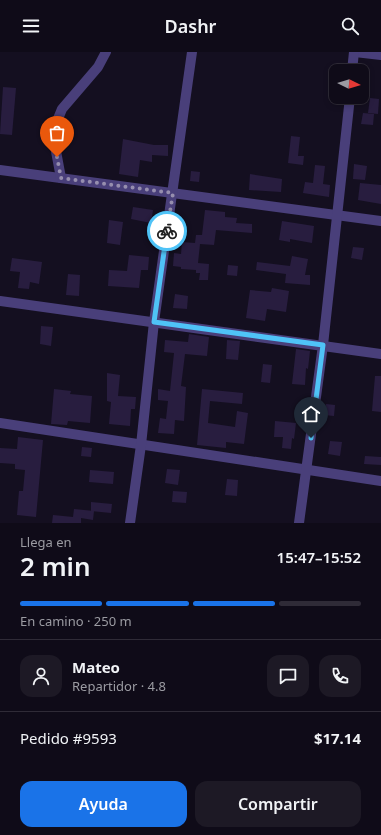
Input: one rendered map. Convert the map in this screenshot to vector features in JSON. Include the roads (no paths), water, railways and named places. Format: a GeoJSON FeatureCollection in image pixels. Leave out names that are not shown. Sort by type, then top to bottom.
{"type":"FeatureCollection","features":[{"type":"Feature","properties":{"kind":"street"},"geometry":{"type":"LineString","coordinates":[[61,178],[54,146],[54,131],[62,109],[98,67],[106,52]]}},
{"type":"Feature","properties":{"kind":"street"},"geometry":{"type":"LineString","coordinates":[[130,523],[141,445],[154,322],[192,52]]}},
{"type":"Feature","properties":{"kind":"street"},"geometry":{"type":"LineString","coordinates":[[353,64],[355,52],[381,55]]}},
{"type":"Feature","properties":{"kind":"street"},"geometry":{"type":"LineString","coordinates":[[299,523],[323,345],[349,104]]}},
{"type":"Feature","properties":{"kind":"street"},"geometry":{"type":"LineString","coordinates":[[0,170],[381,221]]}},
{"type":"Feature","properties":{"kind":"street"},"geometry":{"type":"LineString","coordinates":[[0,301],[381,354]]}},
{"type":"Feature","properties":{"kind":"street"},"geometry":{"type":"LineString","coordinates":[[0,423],[381,481]]}}]}
